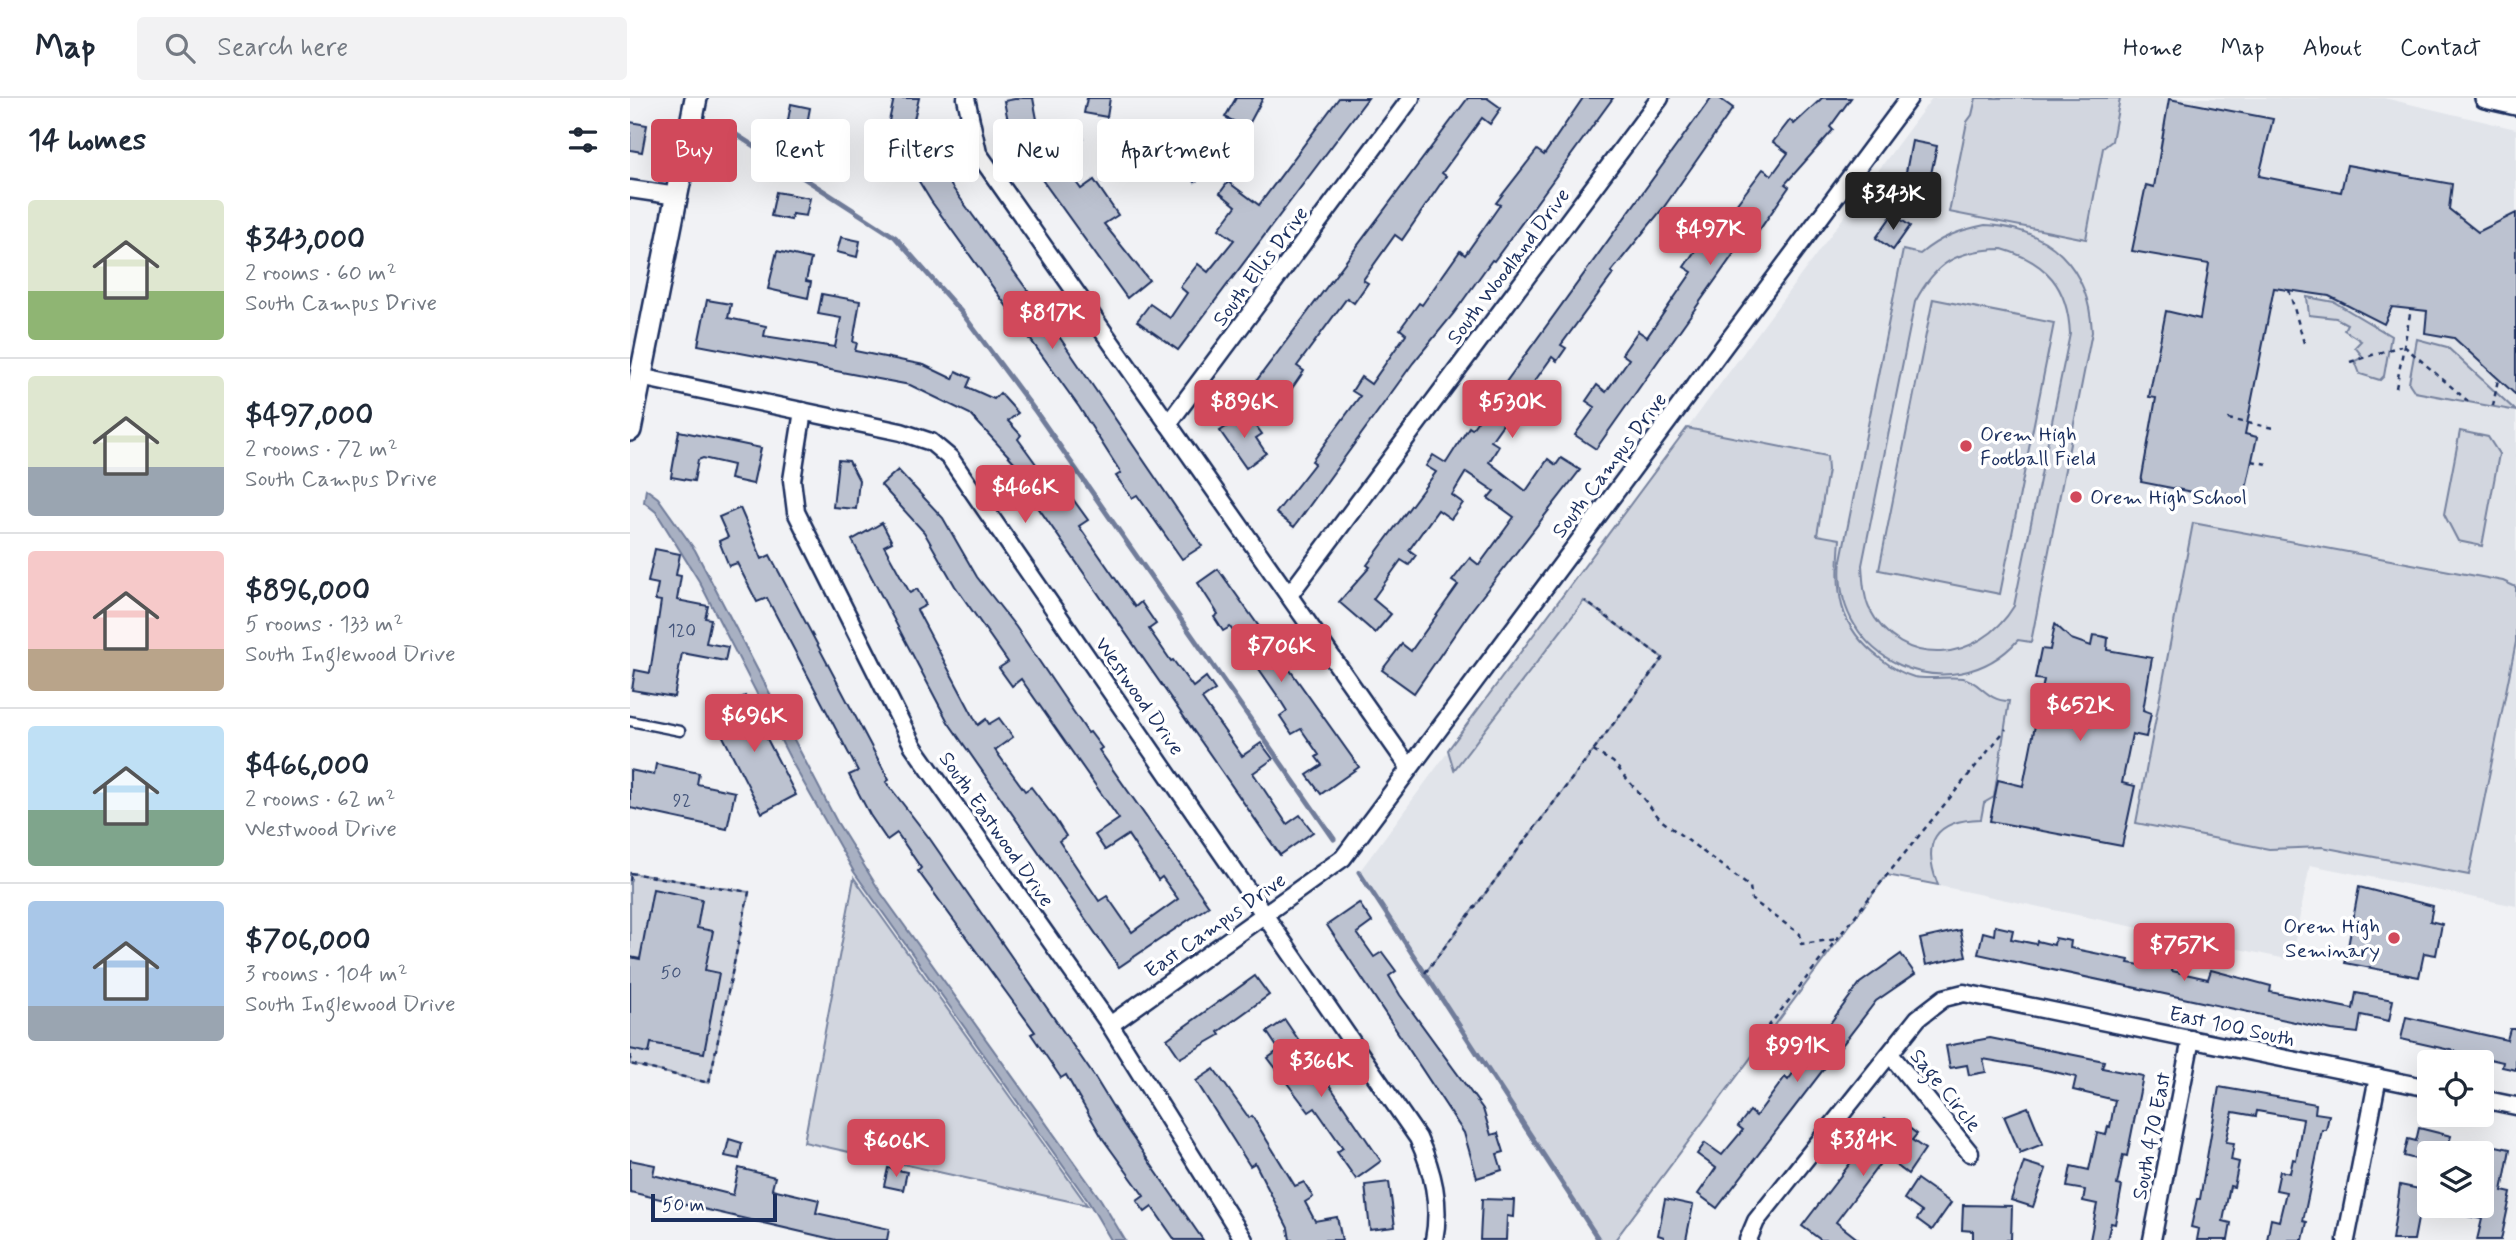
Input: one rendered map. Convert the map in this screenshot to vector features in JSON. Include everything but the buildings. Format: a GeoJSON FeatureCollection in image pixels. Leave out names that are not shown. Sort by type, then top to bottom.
{"type":"FeatureCollection","features":[{"type":"Feature","properties":{"kind":"main road"},"geometry":{"type":"LineString","coordinates":[[630,430],[696,98]]}},
{"type":"Feature","properties":{"kind":"street"},"geometry":{"type":"LineString","coordinates":[[966,98],[978,153],[1409,767]]}},
{"type":"Feature","properties":{"kind":"street","name":"South Ellis Drive"},"geometry":{"type":"LineString","coordinates":[[1168,424],[1410,98]]}},
{"type":"Feature","properties":{"kind":"street","name":"South Woodland Drive"},"geometry":{"type":"LineString","coordinates":[[1290,594],[1660,98]]}},
{"type":"Feature","properties":{"kind":"street","name":"South Campus Drive"},"geometry":{"type":"LineString","coordinates":[[1343,858],[1909,98]]}},
{"type":"Feature","properties":{"kind":"street"},"geometry":{"type":"LineString","coordinates":[[2485,98],[2516,105]]}},
{"type":"Feature","properties":{"kind":"street"},"geometry":{"type":"LineString","coordinates":[[630,188],[677,196]]}},
{"type":"Feature","properties":{"kind":"street","name":"Westwood Drive"},"geometry":{"type":"LineString","coordinates":[[640,377],[919,437],[950,458],[1418,1138],[1434,1183],[1437,1206],[1434,1240]]}},
{"type":"Feature","properties":{"kind":"street","name":"South Eastwood Drive"},"geometry":{"type":"LineString","coordinates":[[803,411],[792,480],[796,512],[913,746],[1110,1025],[1244,1240]]}},
{"type":"Feature","properties":{"kind":"street","name":"East Campus Drive"},"geometry":{"type":"LineString","coordinates":[[1110,1025],[1343,858]]}},
{"type":"Feature","properties":{"kind":"street","name":"East 100 South"},"geometry":{"type":"LineString","coordinates":[[1890,1054],[1918,1018],[1944,998],[1977,993],[2417,1085]]}},
{"type":"Feature","properties":{"kind":"street","name":"South 470 East"},"geometry":{"type":"LineString","coordinates":[[2152,1240],[2191,1039]]}},
{"type":"Feature","properties":{"kind":"street"},"geometry":{"type":"LineString","coordinates":[[1748,1240],[1756,1222],[1890,1054]]}},
{"type":"Feature","properties":{"kind":"street","name":"Sage Circle"},"geometry":{"type":"LineString","coordinates":[[1890,1054],[1970,1153]]}},
{"type":"Feature","properties":{"kind":"street"},"geometry":{"type":"LineString","coordinates":[[2346,1240],[2378,1077]]}},
{"type":"Feature","properties":{"kind":"street"},"geometry":{"type":"LineString","coordinates":[[2494,1101],[2516,1106]]}},
{"type":"Feature","properties":{"kind":"lane"},"geometry":{"type":"LineString","coordinates":[[630,721],[680,731]]}},
{"type":"Feature","properties":{"kind":"path"},"geometry":{"type":"LineString","coordinates":[[2289,290],[2304,343]]}},
{"type":"Feature","properties":{"kind":"path"},"geometry":{"type":"LineString","coordinates":[[2396,388],[2412,309]]}},
{"type":"Feature","properties":{"kind":"path"},"geometry":{"type":"LineString","coordinates":[[2350,362],[2403,346]]}},
{"type":"Feature","properties":{"kind":"path"},"geometry":{"type":"LineString","coordinates":[[2403,346],[2469,402]]}},
{"type":"Feature","properties":{"kind":"path"},"geometry":{"type":"LineString","coordinates":[[2493,406],[2498,379]]}},
{"type":"Feature","properties":{"kind":"path"},"geometry":{"type":"LineString","coordinates":[[2228,419],[2273,428]]}},
{"type":"Feature","properties":{"kind":"path"},"geometry":{"type":"LineString","coordinates":[[2252,461],[2267,464]]}},
{"type":"Feature","properties":{"kind":"path"},"geometry":{"type":"LineString","coordinates":[[1425,973],[1663,658],[1585,601]]}},
{"type":"Feature","properties":{"kind":"path"},"geometry":{"type":"LineString","coordinates":[[1768,1027],[2006,729]]}},
{"type":"Feature","properties":{"kind":"path"},"geometry":{"type":"LineString","coordinates":[[1593,751],[1612,762],[1661,820],[1750,887],[1752,900],[1800,934],[1801,944],[1838,939]]}},
{"type":"Feature","properties":{"kind":"path"},"geometry":{"type":"LineString","coordinates":[[630,881],[631,873],[749,892],[709,1083],[630,1062],[632,1050]]}},
{"type":"Feature","properties":{"kind":"shaded area","name":"Orem High School"},"geometry":{"type":"Polygon","coordinates":[[[1932,98],[2384,98],[2516,129],[2516,906],[2310,865],[2291,960],[1887,875],[1615,1240],[1599,1240],[1359,872],[1932,98]]]}},
{"type":"Feature","properties":{"kind":"shaded area"},"geometry":{"type":"Polygon","coordinates":[[[1976,98],[2120,98],[2112,141],[2103,148],[2086,239],[1949,212],[1967,122],[1972,115],[1976,98]]]}},
{"type":"Feature","properties":{"kind":"shaded area"},"geometry":{"type":"Polygon","coordinates":[[[1985,225],[2029,234],[2062,255],[2083,288],[2092,332],[2031,642],[2018,640],[1991,662],[1961,673],[1930,674],[1900,665],[1875,649],[1855,625],[1843,595],[1841,560],[1903,250],[1920,254],[1943,239],[1985,225]],[[2002,249],[1960,256],[1931,277],[1915,302],[1862,565],[1864,592],[1869,608],[1883,628],[1900,642],[1920,650],[1941,652],[1962,648],[1982,639],[1999,625],[2014,606],[2070,334],[2065,303],[2052,279],[2043,269],[2018,254],[2002,249]]]}},
{"type":"Feature","properties":{"kind":"shaded area"},"geometry":{"type":"Polygon","coordinates":[[[2307,297],[2334,302],[2391,336],[2384,376],[2380,380],[2360,374],[2355,361],[2363,357],[2355,347],[2361,341],[2344,330],[2347,324],[2336,318],[2309,315],[2307,297]]]}},
{"type":"Feature","properties":{"kind":"shaded area","name":"Orem High Football Field"},"geometry":{"type":"Polygon","coordinates":[[[1933,299],[2054,323],[2000,594],[1879,570],[1933,299]]]}},
{"type":"Feature","properties":{"kind":"shaded area"},"geometry":{"type":"Polygon","coordinates":[[[2417,339],[2447,347],[2516,411],[2415,392],[2409,383],[2417,339]]]}},
{"type":"Feature","properties":{"kind":"shaded area"},"geometry":{"type":"Polygon","coordinates":[[[1687,428],[1827,456],[1828,470],[1817,535],[1840,539],[1839,591],[1847,620],[1855,634],[1881,659],[1905,674],[1920,678],[1963,678],[1994,698],[2009,701],[1994,797],[1984,803],[1981,819],[1952,824],[1936,836],[1931,857],[1938,885],[1887,875],[1615,1240],[1599,1240],[1425,973],[1663,658],[1584,601],[1454,770],[1448,750],[1687,428]]]}},
{"type":"Feature","properties":{"kind":"shaded area"},"geometry":{"type":"Polygon","coordinates":[[[2460,431],[2488,437],[2499,454],[2482,546],[2458,541],[2444,514],[2460,431]]]}},
{"type":"Feature","properties":{"kind":"shaded area"},"geometry":{"type":"Polygon","coordinates":[[[2193,523],[2503,581],[2516,587],[2516,642],[2469,875],[2322,847],[2269,849],[2136,823],[2193,523]]]}},
{"type":"Feature","properties":{"kind":"shaded area"},"geometry":{"type":"Polygon","coordinates":[[[630,873],[749,892],[709,1083],[630,1064],[630,873]]]}},
{"type":"Feature","properties":{"kind":"shaded area"},"geometry":{"type":"Polygon","coordinates":[[[854,878],[1087,1205],[804,1142],[854,878]]]}},
{"type":"Feature","properties":{"kind":"water"},"geometry":{"type":"Polygon","coordinates":[[[646,489],[658,498],[695,550],[837,822],[881,893],[1101,1200],[1125,1240],[1111,1240],[1088,1201],[854,872],[793,764],[699,581],[656,512],[644,502],[646,489]]]}},
{"type":"Feature","properties":{"kind":"waterway"},"geometry":{"type":"LineString","coordinates":[[737,135],[895,237],[962,313],[1036,412],[1334,839]]}},
{"type":"Feature","properties":{"kind":"waterway"},"geometry":{"type":"LineString","coordinates":[[1359,872],[1599,1240]]}},
{"type":"Feature","properties":{"kind":"place","name":"Orem High Football Field"},"geometry":{"type":"Point","coordinates":[1966,446]}},
{"type":"Feature","properties":{"kind":"place","name":"Orem High School"},"geometry":{"type":"Point","coordinates":[2076,497]}},
{"type":"Feature","properties":{"kind":"place","name":"Orem High Seminary"},"geometry":{"type":"Point","coordinates":[2394,938]}}]}
